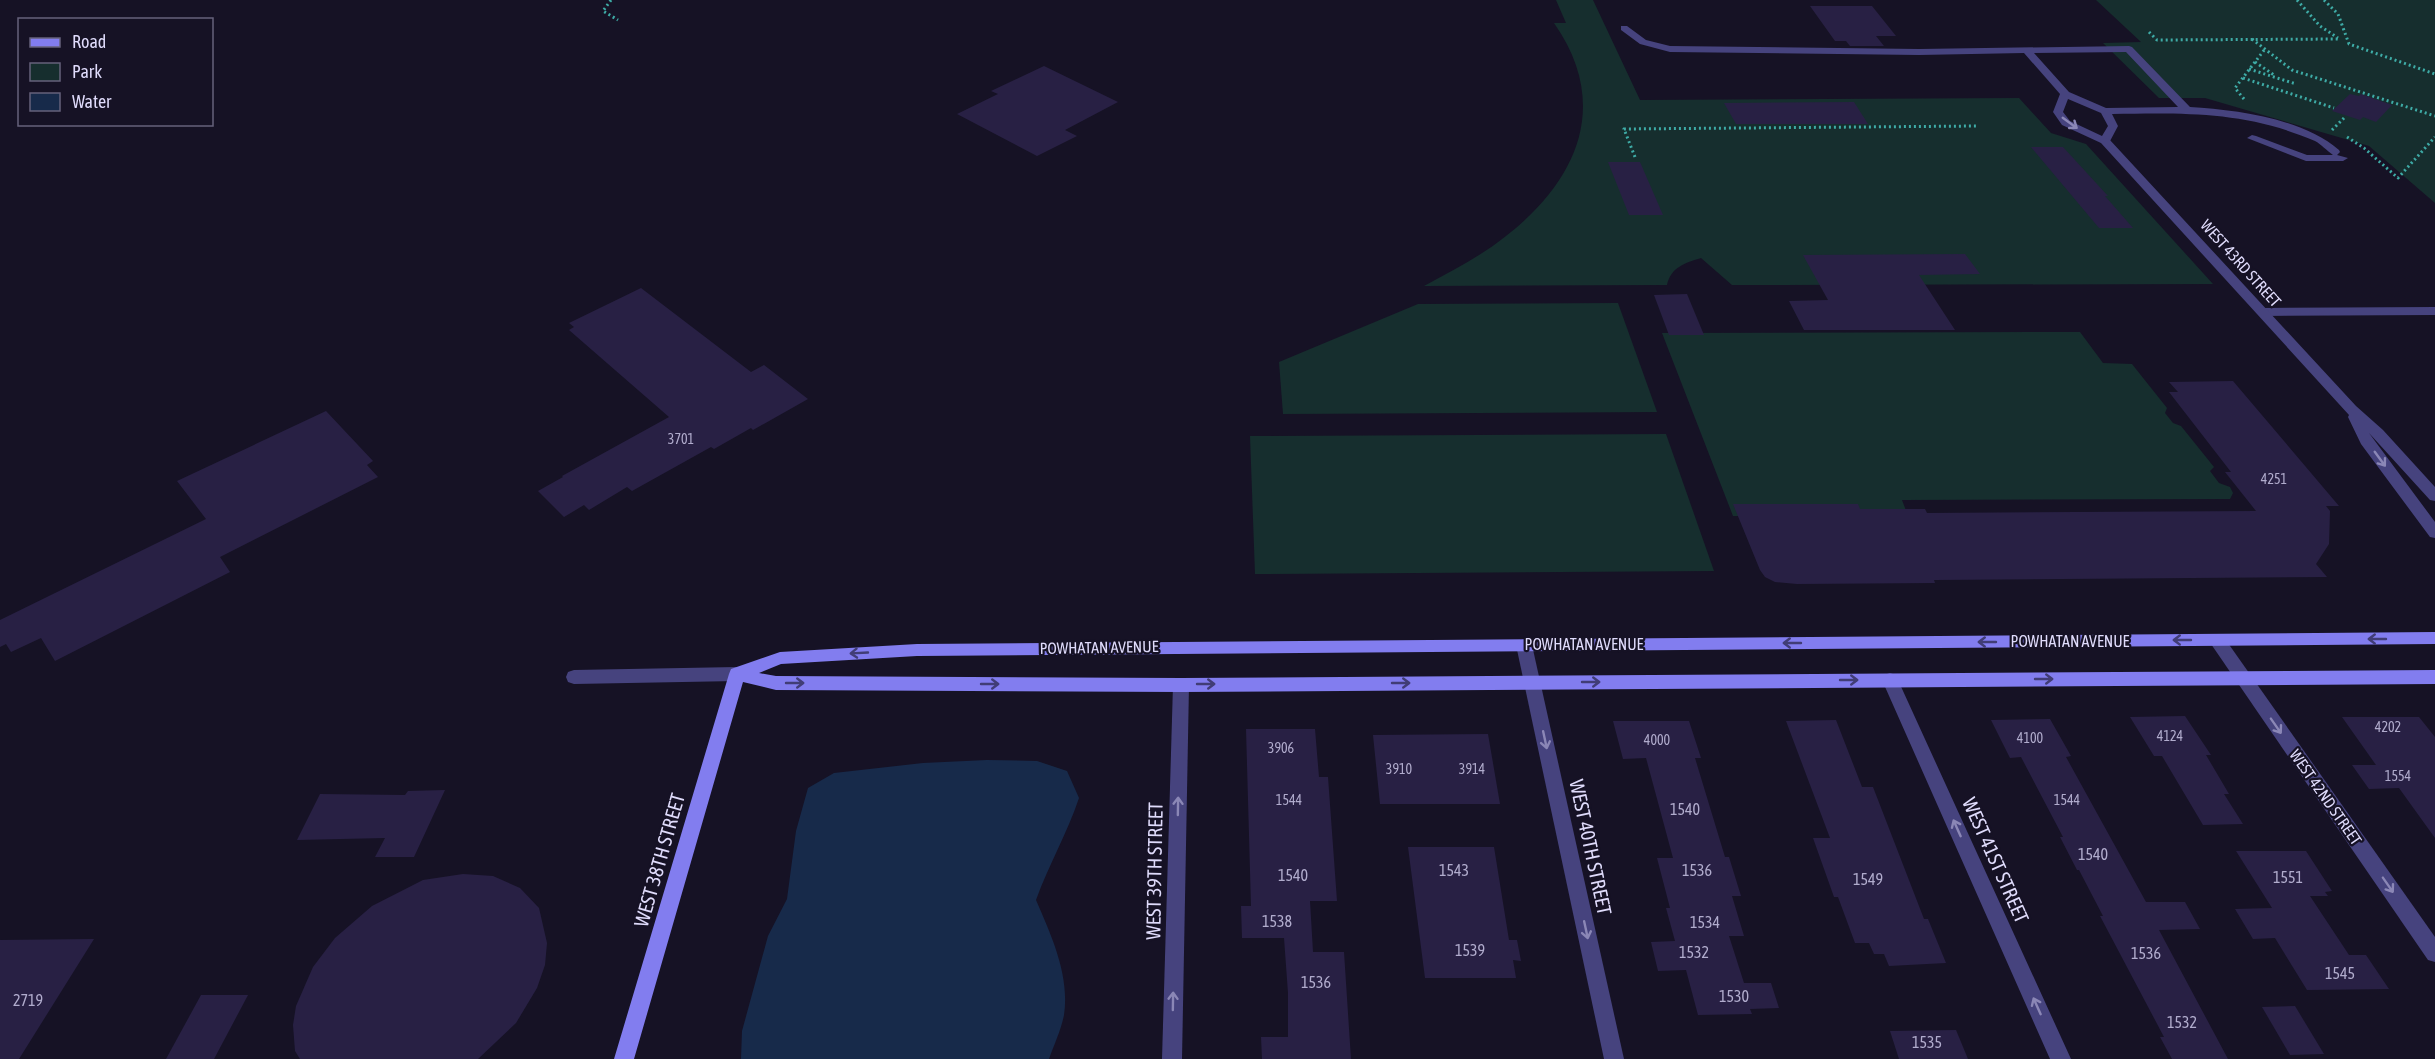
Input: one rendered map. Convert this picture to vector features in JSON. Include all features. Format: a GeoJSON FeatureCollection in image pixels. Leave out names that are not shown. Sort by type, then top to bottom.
{"type":"FeatureCollection","features":[{"type":"Feature","properties":{"kind":"street"},"geometry":{"type":"LineString","coordinates":[[1624,28],[1643,42],[1670,49],[1919,52],[2025,49],[2129,50],[2187,110]]}},
{"type":"Feature","properties":{"kind":"street"},"geometry":{"type":"LineString","coordinates":[[2025,49],[2064,94],[2105,111],[2187,110],[2225,112],[2259,118],[2321,140],[2339,155],[2306,158],[2252,138]]}},
{"type":"Feature","properties":{"kind":"street"},"geometry":{"type":"LineString","coordinates":[[2064,94],[2058,112],[2066,123],[2105,141],[2113,126],[2105,111]]}},
{"type":"Feature","properties":{"kind":"street","name":"WEST 43RD STREET"},"geometry":{"type":"LineString","coordinates":[[2105,141],[2351,409],[2378,434],[2435,496]]}},
{"type":"Feature","properties":{"kind":"street"},"geometry":{"type":"LineString","coordinates":[[2262,312],[2435,311]]}},
{"type":"Feature","properties":{"kind":"street","name":"WEST 43RD STREET"},"geometry":{"type":"LineString","coordinates":[[2351,409],[2366,441],[2435,533]]}},
{"type":"Feature","properties":{"kind":"street","name":"POWHATAN AVENUE"},"geometry":{"type":"LineString","coordinates":[[737,674],[780,658],[917,650],[2435,638]]}},
{"type":"Feature","properties":{"kind":"street","name":"WEST 42ND STREET"},"geometry":{"type":"LineString","coordinates":[[2217,640],[2435,953]]}},
{"type":"Feature","properties":{"kind":"street","name":"WEST 40TH STREET"},"geometry":{"type":"LineString","coordinates":[[1524,645],[1614,1059]]}},
{"type":"Feature","properties":{"kind":"street","name":"POWHATAN AVENUE"},"geometry":{"type":"LineString","coordinates":[[574,677],[737,674],[776,683],[1181,685],[2435,677]]}},
{"type":"Feature","properties":{"kind":"street","name":"WEST 38TH STREET"},"geometry":{"type":"LineString","coordinates":[[624,1059],[737,674]]}},
{"type":"Feature","properties":{"kind":"street","name":"WEST 41ST STREET"},"geometry":{"type":"LineString","coordinates":[[1890,680],[2061,1059]]}},
{"type":"Feature","properties":{"kind":"street","name":"WEST 39TH STREET"},"geometry":{"type":"LineString","coordinates":[[1172,1059],[1181,685]]}},
{"type":"Feature","properties":{"kind":"path"},"geometry":{"type":"LineString","coordinates":[[611,0],[603,11],[618,20]]}},
{"type":"Feature","properties":{"kind":"path"},"geometry":{"type":"LineString","coordinates":[[2297,0],[2320,26],[2339,39],[2435,74]]}},
{"type":"Feature","properties":{"kind":"path"},"geometry":{"type":"LineString","coordinates":[[2324,0],[2338,15],[2342,23],[2343,37],[2349,44]]}},
{"type":"Feature","properties":{"kind":"path"},"geometry":{"type":"LineString","coordinates":[[2149,32],[2157,40],[2339,39]]}},
{"type":"Feature","properties":{"kind":"path"},"geometry":{"type":"LineString","coordinates":[[2253,39],[2292,70],[2435,116]]}},
{"type":"Feature","properties":{"kind":"path"},"geometry":{"type":"LineString","coordinates":[[2255,62],[2279,78]]}},
{"type":"Feature","properties":{"kind":"path"},"geometry":{"type":"LineString","coordinates":[[2250,69],[2296,84]]}},
{"type":"Feature","properties":{"kind":"path"},"geometry":{"type":"LineString","coordinates":[[2243,78],[2334,108]]}},
{"type":"Feature","properties":{"kind":"path"},"geometry":{"type":"LineString","coordinates":[[2336,126],[2346,116]]}},
{"type":"Feature","properties":{"kind":"path"},"geometry":{"type":"LineString","coordinates":[[1635,157],[1624,129],[1976,126]]}},
{"type":"Feature","properties":{"kind":"path"},"geometry":{"type":"LineString","coordinates":[[2344,135],[2364,148],[2398,178],[2435,136]]}},
{"type":"Feature","properties":{"kind":"green space"},"geometry":{"type":"Polygon","coordinates":[[[1556,0],[1593,0],[1640,100],[2019,98],[2051,133],[2086,144],[2213,284],[1732,285],[1701,258],[1675,270],[1667,285],[1424,286],[1476,257],[1506,236],[1531,214],[1552,190],[1568,165],[1578,139],[1583,111],[1581,83],[1571,53],[1554,23],[1566,23],[1556,0]]]}},
{"type":"Feature","properties":{"kind":"green space"},"geometry":{"type":"Polygon","coordinates":[[[2096,0],[2435,0],[2435,203],[2369,146],[2205,98],[2159,98],[2103,43],[2141,42],[2096,0]]]}},
{"type":"Feature","properties":{"kind":"green space"},"geometry":{"type":"Polygon","coordinates":[[[1618,303],[1657,412],[1283,414],[1279,362],[1418,304],[1618,303]]]}},
{"type":"Feature","properties":{"kind":"green space"},"geometry":{"type":"Polygon","coordinates":[[[2080,332],[2103,363],[2132,364],[2167,408],[2165,413],[2173,423],[2181,426],[2214,467],[2210,471],[2219,483],[2230,487],[2233,493],[2230,499],[1902,500],[1908,516],[1733,516],[1662,333],[2080,332]]]}},
{"type":"Feature","properties":{"kind":"green space"},"geometry":{"type":"Polygon","coordinates":[[[1666,434],[1714,571],[1255,574],[1250,436],[1666,434]]]}},
{"type":"Feature","properties":{"kind":"water"},"geometry":{"type":"Polygon","coordinates":[[[987,760],[1037,761],[1067,771],[1079,798],[1036,900],[1058,956],[1064,985],[1064,1015],[1049,1059],[741,1059],[742,1031],[768,936],[787,899],[796,831],[808,788],[834,773],[923,763],[987,760]]]}},
{"type":"Feature","properties":{"kind":"building"},"geometry":{"type":"Polygon","coordinates":[[[1810,6],[1872,6],[1896,36],[1876,36],[1884,46],[1850,46],[1846,41],[1835,41],[1810,6]]]}},
{"type":"Feature","properties":{"kind":"building"},"geometry":{"type":"Polygon","coordinates":[[[1044,66],[1118,102],[1065,130],[1077,136],[1037,156],[957,114],[998,94],[991,91],[1044,66]]]}},
{"type":"Feature","properties":{"kind":"building"},"geometry":{"type":"Polygon","coordinates":[[[2350,94],[2359,96],[2361,94],[2392,105],[2376,122],[2363,117],[2360,120],[2332,111],[2350,94]]]}},
{"type":"Feature","properties":{"kind":"building"},"geometry":{"type":"Polygon","coordinates":[[[1854,102],[1868,124],[1736,124],[1724,103],[1854,102]]]}},
{"type":"Feature","properties":{"kind":"building"},"geometry":{"type":"Polygon","coordinates":[[[2031,147],[2063,147],[2108,196],[2105,196],[2133,228],[2099,228],[2031,147]]]}},
{"type":"Feature","properties":{"kind":"building"},"geometry":{"type":"Polygon","coordinates":[[[1608,162],[1640,162],[1663,215],[1629,215],[1608,162]]]}},
{"type":"Feature","properties":{"kind":"building"},"geometry":{"type":"Polygon","coordinates":[[[1965,254],[1980,274],[1919,275],[1955,330],[1804,330],[1789,301],[1828,300],[1803,255],[1965,254]]]}},
{"type":"Feature","properties":{"kind":"building"},"geometry":{"type":"Polygon","coordinates":[[[641,288],[751,372],[764,365],[808,399],[753,430],[751,428],[714,449],[711,447],[632,491],[627,487],[589,510],[584,505],[564,517],[538,491],[669,417],[569,330],[574,327],[569,323],[641,288]]]}},
{"type":"Feature","properties":{"kind":"building"},"geometry":{"type":"Polygon","coordinates":[[[1687,294],[1704,335],[1669,335],[1654,295],[1687,294]]]}},
{"type":"Feature","properties":{"kind":"building"},"geometry":{"type":"Polygon","coordinates":[[[2233,381],[2339,506],[2326,506],[2330,511],[2329,544],[2316,564],[2327,577],[1934,580],[1935,583],[1797,584],[1775,582],[1765,577],[1760,570],[1733,504],[1858,504],[1860,509],[1925,509],[1927,513],[2256,511],[2225,472],[2231,472],[2169,392],[2178,392],[2169,382],[2233,381]]]}},
{"type":"Feature","properties":{"kind":"building"},"geometry":{"type":"Polygon","coordinates":[[[326,411],[373,461],[367,465],[378,477],[220,557],[230,572],[55,661],[41,638],[11,652],[6,644],[0,647],[0,620],[206,519],[177,481],[326,411]]]}},
{"type":"Feature","properties":{"kind":"building"},"geometry":{"type":"Polygon","coordinates":[[[2185,716],[2211,755],[2206,755],[2229,794],[2224,794],[2243,824],[2203,825],[2162,756],[2154,756],[2130,717],[2185,716]]]}},
{"type":"Feature","properties":{"kind":"building"},"geometry":{"type":"Polygon","coordinates":[[[2342,717],[2419,717],[2435,737],[2435,838],[2399,788],[2369,789],[2352,765],[2376,765],[2342,717]]]}},
{"type":"Feature","properties":{"kind":"building"},"geometry":{"type":"Polygon","coordinates":[[[2050,719],[2071,756],[2066,757],[2146,902],[2185,902],[2200,929],[2159,930],[2228,1059],[2172,1059],[2160,1037],[2164,1037],[2100,916],[2103,916],[2077,870],[2060,837],[2063,837],[2021,757],[2010,758],[1991,720],[2050,719]]]}},
{"type":"Feature","properties":{"kind":"building"},"geometry":{"type":"Polygon","coordinates":[[[1836,720],[1862,787],[1873,787],[1924,919],[1928,919],[1946,963],[1889,966],[1884,954],[1874,954],[1869,943],[1855,943],[1838,897],[1834,897],[1813,838],[1830,838],[1786,721],[1836,720]]]}},
{"type":"Feature","properties":{"kind":"building"},"geometry":{"type":"Polygon","coordinates":[[[1613,721],[1689,721],[1701,758],[1695,758],[1725,857],[1729,857],[1741,896],[1732,896],[1744,936],[1729,936],[1744,983],[1771,983],[1779,1008],[1750,1009],[1752,1014],[1698,1015],[1686,970],[1658,971],[1651,942],[1675,941],[1666,908],[1670,908],[1657,858],[1673,858],[1646,758],[1623,759],[1613,721]]]}},
{"type":"Feature","properties":{"kind":"building"},"geometry":{"type":"Polygon","coordinates":[[[1246,729],[1315,729],[1319,777],[1328,777],[1337,901],[1310,901],[1313,952],[1344,952],[1351,1059],[1262,1059],[1261,1037],[1288,1037],[1288,993],[1284,938],[1242,938],[1241,906],[1251,906],[1246,729]]]}},
{"type":"Feature","properties":{"kind":"building"},"geometry":{"type":"Polygon","coordinates":[[[1488,734],[1500,804],[1380,804],[1373,735],[1488,734]]]}},
{"type":"Feature","properties":{"kind":"building"},"geometry":{"type":"Polygon","coordinates":[[[445,790],[414,857],[375,857],[385,838],[297,840],[320,794],[405,795],[408,791],[445,790]]]}},
{"type":"Feature","properties":{"kind":"building"},"geometry":{"type":"Polygon","coordinates":[[[1408,847],[1494,847],[1509,940],[1517,940],[1521,961],[1513,960],[1516,978],[1425,978],[1408,847]]]}},
{"type":"Feature","properties":{"kind":"building"},"geometry":{"type":"Polygon","coordinates":[[[2236,851],[2306,851],[2332,891],[2325,892],[2328,896],[2310,896],[2349,955],[2366,955],[2389,989],[2307,990],[2275,938],[2253,939],[2235,909],[2272,908],[2236,851]]]}},
{"type":"Feature","properties":{"kind":"building"},"geometry":{"type":"Polygon","coordinates":[[[463,874],[493,876],[520,888],[539,908],[547,943],[545,965],[537,988],[516,1023],[478,1059],[300,1059],[295,1051],[293,1025],[296,1006],[313,967],[335,938],[372,906],[423,880],[463,874]]]}},
{"type":"Feature","properties":{"kind":"building"},"geometry":{"type":"Polygon","coordinates":[[[94,939],[19,1059],[0,1059],[0,940],[94,939]]]}},
{"type":"Feature","properties":{"kind":"building"},"geometry":{"type":"Polygon","coordinates":[[[201,995],[248,995],[214,1059],[166,1059],[201,995]]]}},
{"type":"Feature","properties":{"kind":"building"},"geometry":{"type":"Polygon","coordinates":[[[2295,1006],[2324,1054],[2290,1055],[2262,1007],[2295,1006]]]}},
{"type":"Feature","properties":{"kind":"building"},"geometry":{"type":"Polygon","coordinates":[[[1956,1030],[1968,1059],[1899,1059],[1890,1031],[1956,1030]]]}}]}
